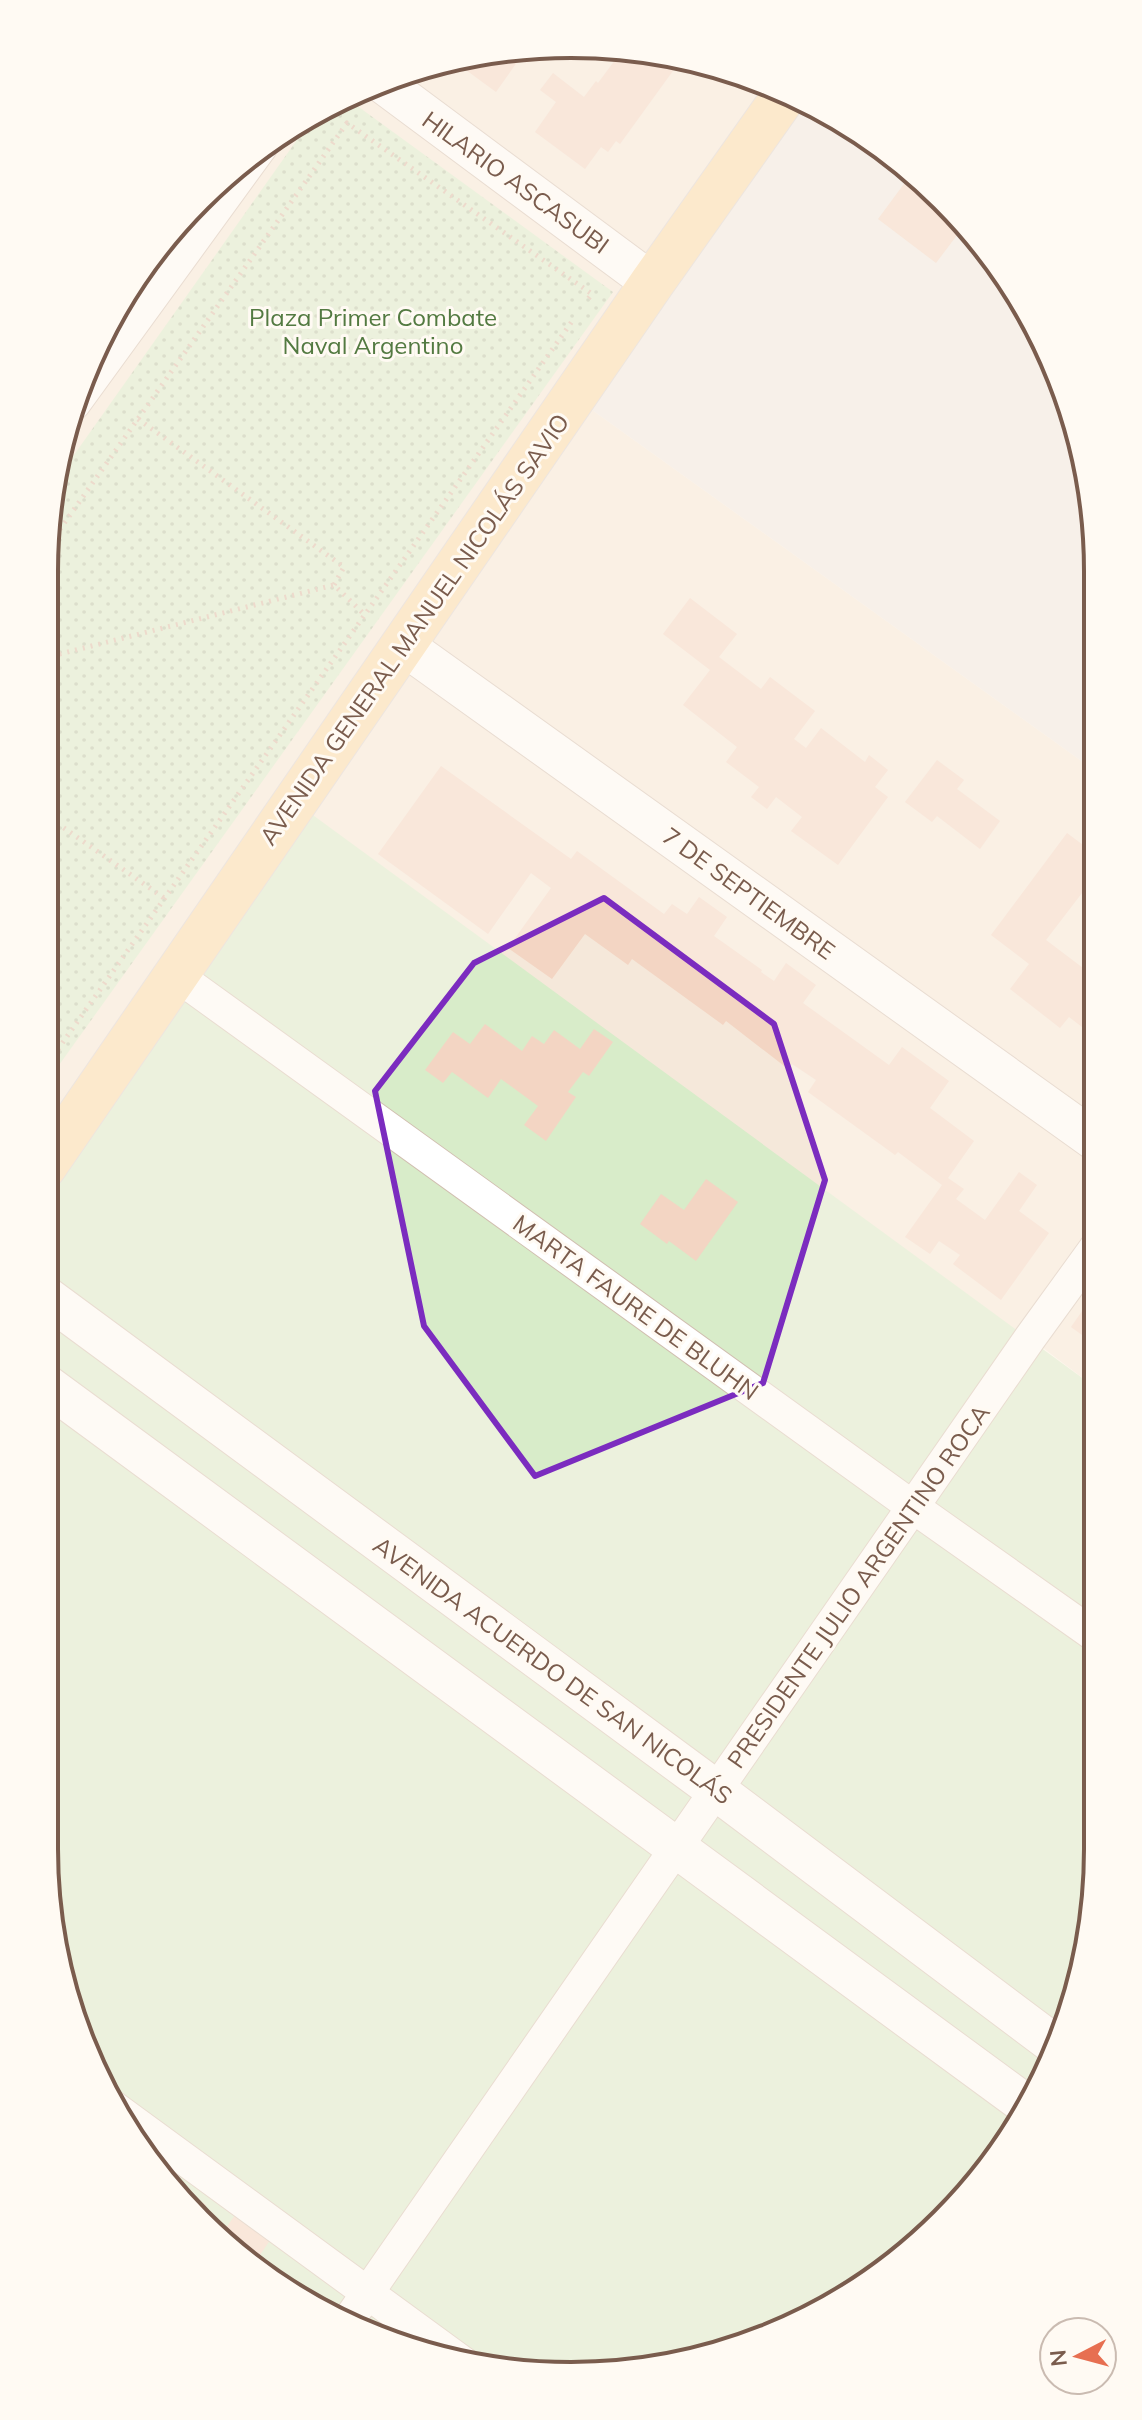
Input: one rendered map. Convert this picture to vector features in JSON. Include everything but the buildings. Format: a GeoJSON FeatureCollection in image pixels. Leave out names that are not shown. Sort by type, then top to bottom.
{"type":"FeatureCollection","features":[{"type":"Feature","properties":{"kind":"main road","name":"AVENIDA GENERAL MANUEL NICOLÁS SAVIO"},"geometry":{"type":"LineString","coordinates":[[58,1147],[779,103]]}},
{"type":"Feature","properties":{"kind":"street","name":"HILARIO ASCASUBI"},"geometry":{"type":"LineString","coordinates":[[392,90],[652,283]]}},
{"type":"Feature","properties":{"kind":"street"},"geometry":{"type":"LineString","coordinates":[[111,343],[230,188]]}},
{"type":"Feature","properties":{"kind":"street","name":"7 DE SEPTIEMBRE"},"geometry":{"type":"LineString","coordinates":[[403,645],[1084,1132]]}},
{"type":"Feature","properties":{"kind":"street","name":"MARTA FAURE DE BLUHN"},"geometry":{"type":"LineString","coordinates":[[176,975],[1084,1628]]}},
{"type":"Feature","properties":{"kind":"street","name":"PRESIDENTE JULIO ARGENTINO ROCA"},"geometry":{"type":"LineString","coordinates":[[354,2313],[1084,1264]]}},
{"type":"Feature","properties":{"kind":"street","name":"AVENIDA ACUERDO DE SAN NICOLÁS"},"geometry":{"type":"LineString","coordinates":[[58,1305],[717,1791],[1047,2039]]}},
{"type":"Feature","properties":{"kind":"street"},"geometry":{"type":"LineString","coordinates":[[58,1393],[1019,2099]]}},
{"type":"Feature","properties":{"kind":"street"},"geometry":{"type":"LineString","coordinates":[[139,2126],[439,2345]]}},
{"type":"Feature","properties":{"kind":"path"},"geometry":{"type":"LineString","coordinates":[[60,530],[347,123],[592,294],[583,307]]}},
{"type":"Feature","properties":{"kind":"path"},"geometry":{"type":"LineString","coordinates":[[58,1049],[574,320]]}},
{"type":"Feature","properties":{"kind":"path"},"geometry":{"type":"LineString","coordinates":[[58,654],[334,585],[344,567],[138,419]]}},
{"type":"Feature","properties":{"kind":"path"},"geometry":{"type":"LineString","coordinates":[[334,585],[403,645]]}},
{"type":"Feature","properties":{"kind":"path"},"geometry":{"type":"LineString","coordinates":[[58,824],[164,899]]}},
{"type":"Feature","properties":{"kind":"highlighted area"},"geometry":{"type":"Polygon","coordinates":[[[604,898],[774,1024],[825,1180],[763,1383],[535,1476],[424,1326],[375,1091],[474,963],[604,898]]]}},
{"type":"Feature","properties":{"kind":"shaded area"},"geometry":{"type":"Polygon","coordinates":[[[571,58],[638,62],[704,75],[764,96],[574,397],[1084,763],[1084,1379],[1030,1338],[58,1169],[58,571],[62,504],[75,438],[111,344],[144,286],[208,208],[286,144],[344,111],[406,85],[438,75],[504,62],[571,58]]]}},
{"type":"Feature","properties":{"kind":"shaded area"},"geometry":{"type":"Polygon","coordinates":[[[780,103],[856,144],[934,208],[978,259],[998,286],[1031,344],[1057,406],[1074,471],[1083,537],[1084,763],[574,397],[780,103]]]}},
{"type":"Feature","properties":{"kind":"green space","name":"Plaza Primer Combate Naval Argentino"},"geometry":{"type":"Polygon","coordinates":[[[356,105],[613,292],[58,1066],[58,571],[62,504],[70,460],[300,136],[356,105]]]}},
{"type":"Feature","properties":{"kind":"green space"},"geometry":{"type":"Polygon","coordinates":[[[295,802],[1084,1379],[1084,1849],[1080,1916],[1067,1982],[1031,2076],[998,2134],[934,2212],[856,2276],[767,2323],[704,2345],[671,2352],[638,2358],[571,2362],[504,2358],[471,2352],[438,2345],[375,2323],[286,2276],[208,2212],[144,2134],[111,2076],[85,2014],[68,1949],[59,1883],[58,1147],[295,802]]]}}]}
